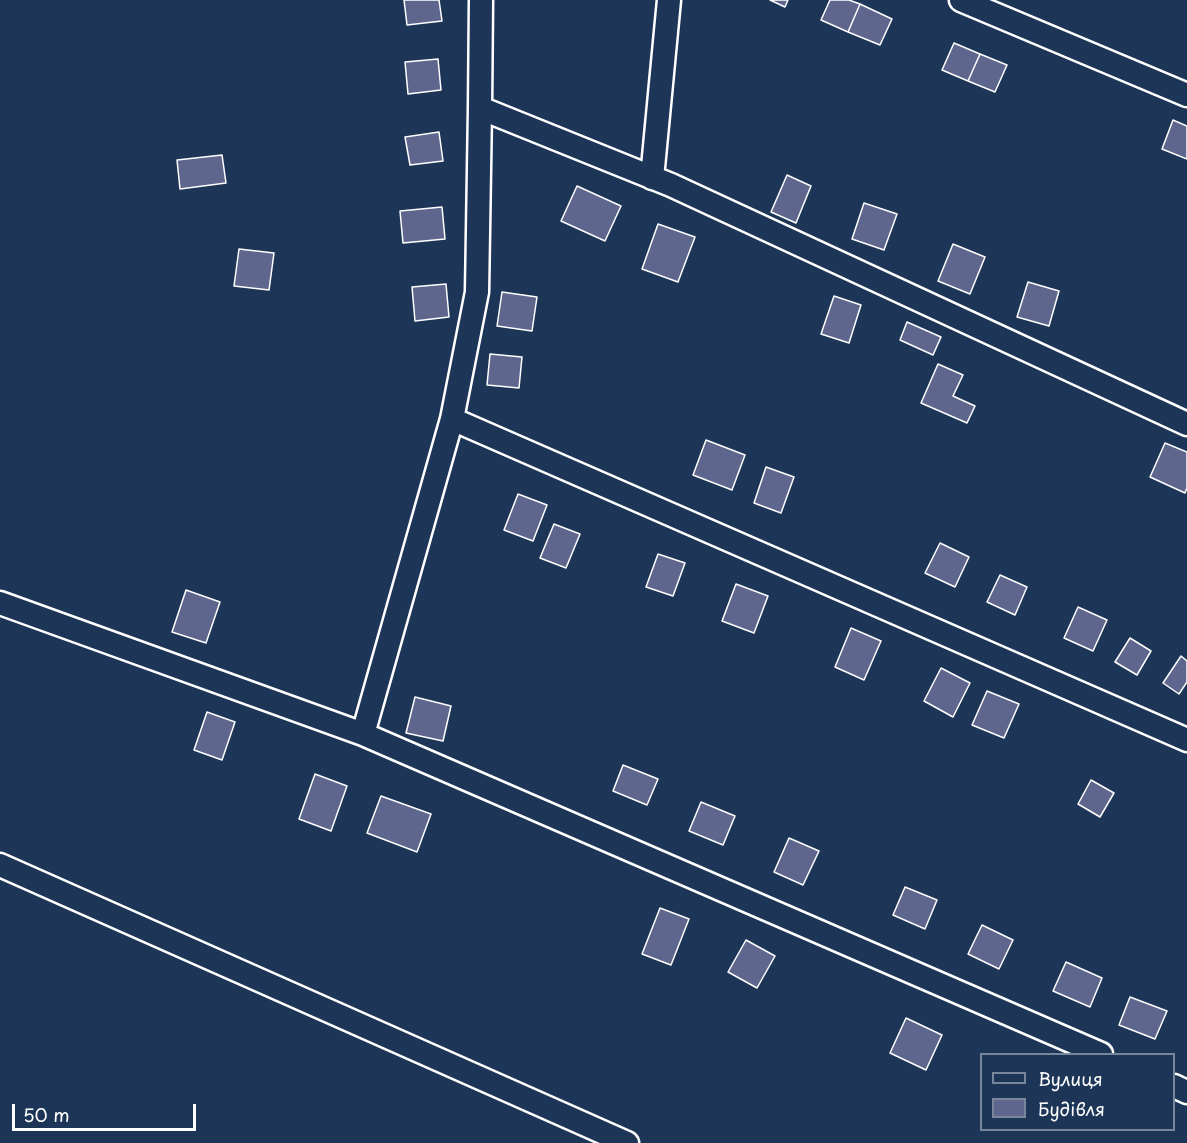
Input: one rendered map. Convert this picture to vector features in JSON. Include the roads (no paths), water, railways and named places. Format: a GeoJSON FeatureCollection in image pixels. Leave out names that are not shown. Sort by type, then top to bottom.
{"type":"FeatureCollection","features":[{"type":"Feature","properties":{"kind":"street"},"geometry":{"type":"LineString","coordinates":[[363,734],[452,419],[477,292],[481,0]]}},
{"type":"Feature","properties":{"kind":"street"},"geometry":{"type":"LineString","coordinates":[[652,178],[669,0]]}},
{"type":"Feature","properties":{"kind":"street"},"geometry":{"type":"LineString","coordinates":[[961,0],[1187,95]]}},
{"type":"Feature","properties":{"kind":"street"},"geometry":{"type":"LineString","coordinates":[[480,108],[652,178],[1187,424]]}},
{"type":"Feature","properties":{"kind":"street"},"geometry":{"type":"LineString","coordinates":[[452,419],[1187,740]]}},
{"type":"Feature","properties":{"kind":"street"},"geometry":{"type":"LineString","coordinates":[[0,603],[363,734],[1099,1053]]}},
{"type":"Feature","properties":{"kind":"street"},"geometry":{"type":"LineString","coordinates":[[0,865],[627,1143]]}}]}
